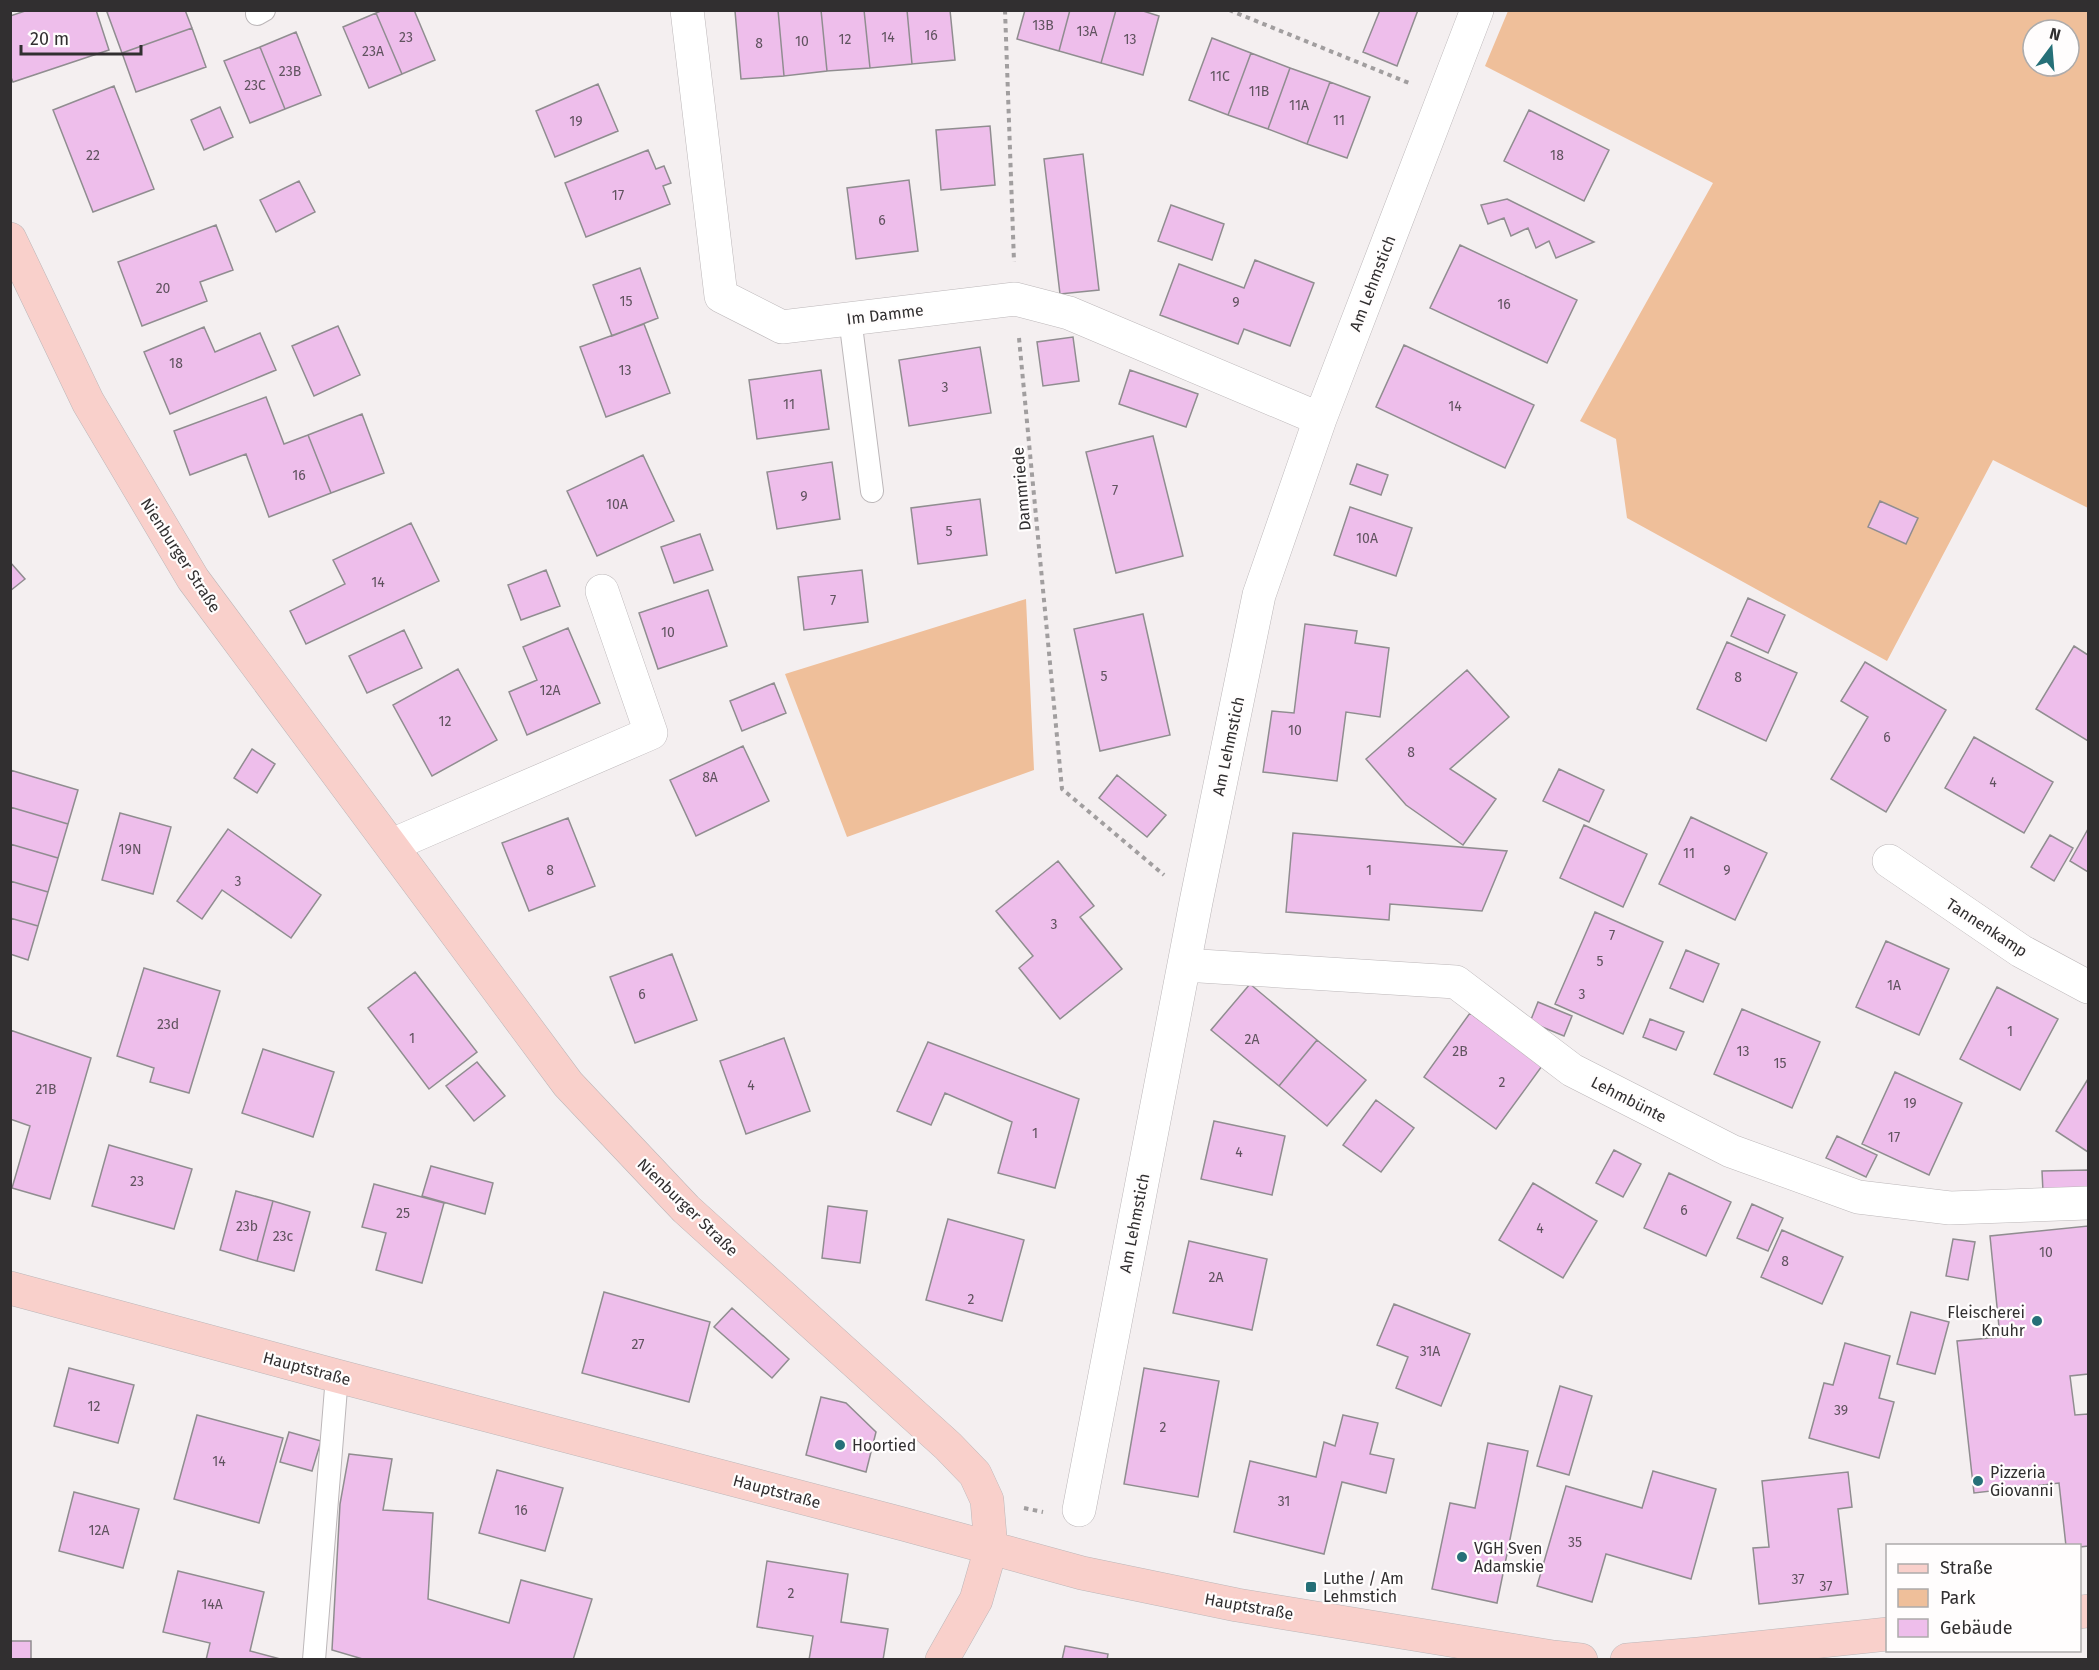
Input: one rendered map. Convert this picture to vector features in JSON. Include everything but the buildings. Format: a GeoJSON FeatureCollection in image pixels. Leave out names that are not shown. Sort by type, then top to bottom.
{"type":"FeatureCollection","features":[{"type":"Feature","properties":{"kind":"street","name":"Im Damme"},"geometry":{"type":"LineString","coordinates":[[687,10],[721,296],[782,327],[1015,299],[1069,314],[1320,419]]}},
{"type":"Feature","properties":{"kind":"street","name":"Am Lehmstich"},"geometry":{"type":"LineString","coordinates":[[1079,1509],[1196,902],[1259,595],[1320,419],[1477,10]]}},
{"type":"Feature","properties":{"kind":"street","name":"Nienburger Straße"},"geometry":{"type":"LineString","coordinates":[[10,239],[88,402],[193,579],[568,1084],[686,1209],[948,1446],[975,1474],[987,1500],[991,1548]]}},
{"type":"Feature","properties":{"kind":"street"},"geometry":{"type":"LineString","coordinates":[[392,845],[651,733],[602,591]]}},
{"type":"Feature","properties":{"kind":"street","name":"Tannenkamp"},"geometry":{"type":"LineString","coordinates":[[1889,861],[2021,951],[2088,987]]}},
{"type":"Feature","properties":{"kind":"street","name":"Lehmbünte"},"geometry":{"type":"LineString","coordinates":[[1184,964],[1456,982],[1572,1070],[1731,1151],[1858,1197],[1950,1208],[2088,1203]]}},
{"type":"Feature","properties":{"kind":"street","name":"Hauptstraße"},"geometry":{"type":"LineString","coordinates":[[10,1287],[1082,1573],[1237,1605],[1562,1659]]}},
{"type":"Feature","properties":{"kind":"street"},"geometry":{"type":"LineString","coordinates":[[942,1659],[976,1600],[991,1548]]}},
{"type":"Feature","properties":{"kind":"street"},"geometry":{"type":"LineString","coordinates":[[1627,1659],[1698,1654],[1886,1634]]}},
{"type":"Feature","properties":{"kind":"lane"},"geometry":{"type":"LineString","coordinates":[[850,318],[872,491]]}},
{"type":"Feature","properties":{"kind":"lane"},"geometry":{"type":"LineString","coordinates":[[314,1659],[337,1376]]}},
{"type":"Feature","properties":{"kind":"path","name":"Dammriede"},"geometry":{"type":"LineString","coordinates":[[1005,10],[1015,299],[1062,789],[1196,902]]}},
{"type":"Feature","properties":{"kind":"path"},"geometry":{"type":"LineString","coordinates":[[1228,10],[1444,97]]}},
{"type":"Feature","properties":{"kind":"path"},"geometry":{"type":"LineString","coordinates":[[987,1500],[1057,1515],[1079,1509]]}},
{"type":"Feature","properties":{"kind":"green space"},"geometry":{"type":"Polygon","coordinates":[[[1508,11],[2088,11],[2088,508],[1993,460],[1887,661],[1627,518],[1616,439],[1580,421],[1713,183],[1485,66],[1508,11]]]}},
{"type":"Feature","properties":{"kind":"green space"},"geometry":{"type":"Polygon","coordinates":[[[1026,599],[1034,770],[847,837],[785,674],[1026,599]]]}},
{"type":"Feature","properties":{"kind":"place","name":"Fleischerei Knuhr"},"geometry":{"type":"Point","coordinates":[2037,1321]}},
{"type":"Feature","properties":{"kind":"place","name":"Hoortied"},"geometry":{"type":"Point","coordinates":[840,1445]}},
{"type":"Feature","properties":{"kind":"place","name":"Pizzeria Giovanni"},"geometry":{"type":"Point","coordinates":[1978,1481]}},
{"type":"Feature","properties":{"kind":"place","name":"VGH Sven Adamskie"},"geometry":{"type":"Point","coordinates":[1462,1557]}},
{"type":"Feature","properties":{"kind":"place","name":"Luthe / Am Lehmstich"},"geometry":{"type":"Point","coordinates":[1311,1587]}}]}
